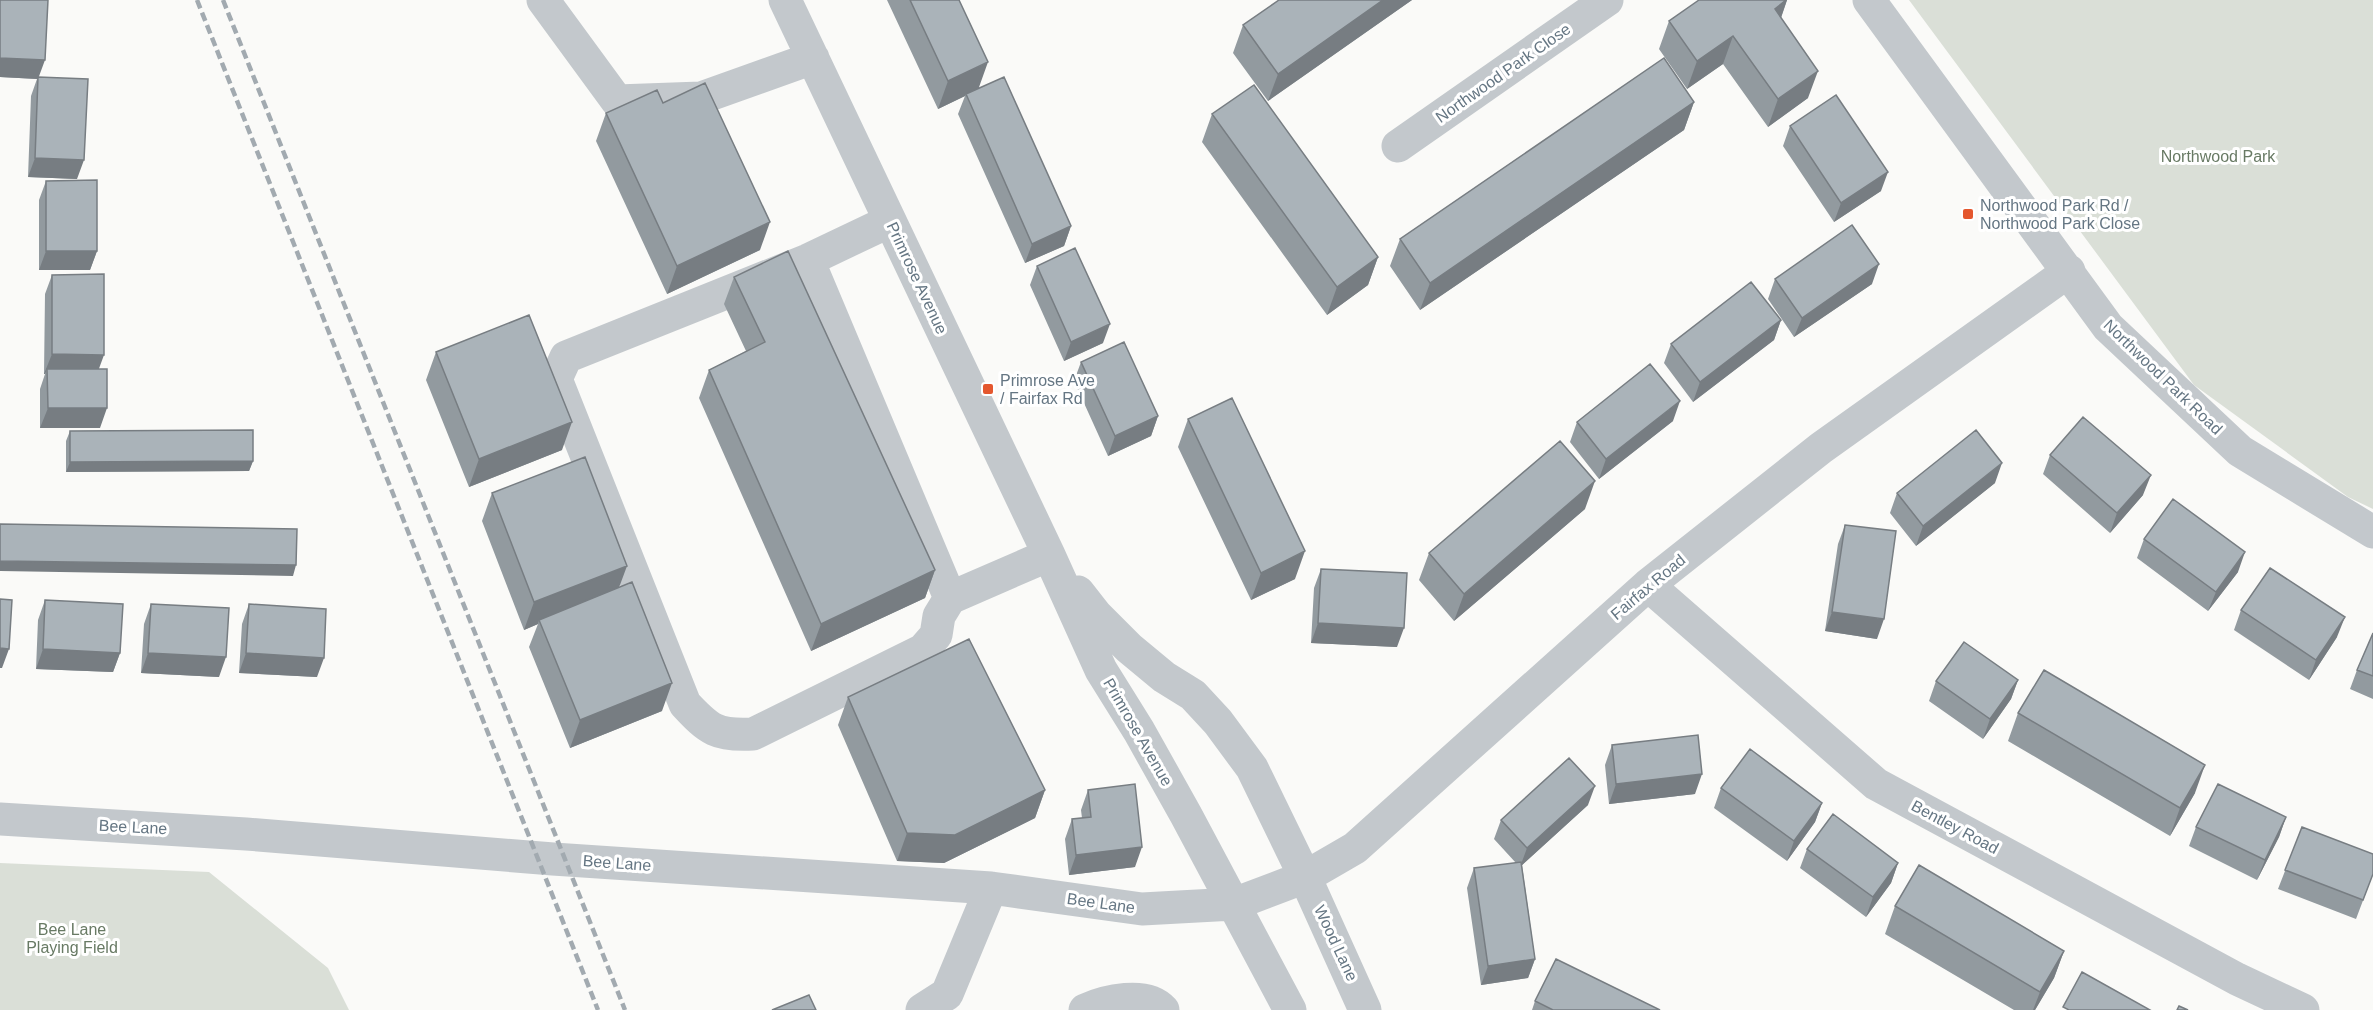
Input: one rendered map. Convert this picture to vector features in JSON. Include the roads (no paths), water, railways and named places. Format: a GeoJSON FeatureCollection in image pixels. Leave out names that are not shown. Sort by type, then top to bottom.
{"type":"FeatureCollection","features":[{"type":"Feature","properties":{"kind":"street"},"geometry":{"type":"LineString","coordinates":[[543,0],[617,101],[701,98],[813,57]]}},
{"type":"Feature","properties":{"kind":"street","name":"Primrose Avenue"},"geometry":{"type":"LineString","coordinates":[[785,0],[1049,555],[1101,670],[1139,731],[1234,904]]}},
{"type":"Feature","properties":{"kind":"street","name":"Northwood Park Close"},"geometry":{"type":"LineString","coordinates":[[1398,146],[1608,0]]}},
{"type":"Feature","properties":{"kind":"street","name":"Northwood Park Road"},"geometry":{"type":"LineString","coordinates":[[1869,0],[2108,327],[2240,451],[2373,532]]}},
{"type":"Feature","properties":{"kind":"street"},"geometry":{"type":"LineString","coordinates":[[891,221],[808,260],[566,357],[556,379],[686,704],[704,726],[730,735],[753,734],[923,650],[936,635],[939,616],[950,598],[1049,555]]}},
{"type":"Feature","properties":{"kind":"street"},"geometry":{"type":"LineString","coordinates":[[808,260],[950,598]]}},
{"type":"Feature","properties":{"kind":"street","name":"Fairfax Road"},"geometry":{"type":"LineString","coordinates":[[1234,904],[1305,877],[1355,848],[1648,585],[1821,448],[2069,271]]}},
{"type":"Feature","properties":{"kind":"street","name":"Primrose Avenue"},"geometry":{"type":"LineString","coordinates":[[1049,555],[1096,615],[1129,648],[1164,677],[1193,695],[1218,723],[1252,768],[1305,877]]}},
{"type":"Feature","properties":{"kind":"street","name":"Bentley Road"},"geometry":{"type":"LineString","coordinates":[[1648,585],[1876,784],[2237,979],[2303,1010]]}},
{"type":"Feature","properties":{"kind":"street","name":"Bee Lane"},"geometry":{"type":"LineString","coordinates":[[0,819],[246,834],[553,859],[991,888],[1142,909],[1234,904]]}},
{"type":"Feature","properties":{"kind":"street","name":"Wood Lane"},"geometry":{"type":"LineString","coordinates":[[1305,877],[1365,1010]]}},
{"type":"Feature","properties":{"kind":"street"},"geometry":{"type":"LineString","coordinates":[[922,1010],[947,994],[991,888]]}},
{"type":"Feature","properties":{"kind":"street"},"geometry":{"type":"LineString","coordinates":[[1234,904],[1290,1010]]}},
{"type":"Feature","properties":{"kind":"street"},"geometry":{"type":"LineString","coordinates":[[1085,1010],[1105,1001],[1128,999],[1158,1005],[1163,1010]]}},
{"type":"Feature","properties":{"kind":"railway"},"geometry":{"type":"LineString","coordinates":[[197,0],[598,1010]]}},
{"type":"Feature","properties":{"kind":"railway"},"geometry":{"type":"LineString","coordinates":[[223,0],[625,1010]]}},
{"type":"Feature","properties":{"kind":"place","name":"Northwood Park Rd / Northwood Park Close"},"geometry":{"type":"Point","coordinates":[1968,214]}},
{"type":"Feature","properties":{"kind":"place","name":"Primrose Ave / Fairfax Rd"},"geometry":{"type":"Point","coordinates":[988,389]}},
{"type":"Feature","properties":{"kind":"park label","name":"Northwood Park"},"geometry":{"type":"Point","coordinates":[2218,156]}},
{"type":"Feature","properties":{"kind":"park label","name":"Bee Lane Playing Field"},"geometry":{"type":"Point","coordinates":[72,938]}}]}
